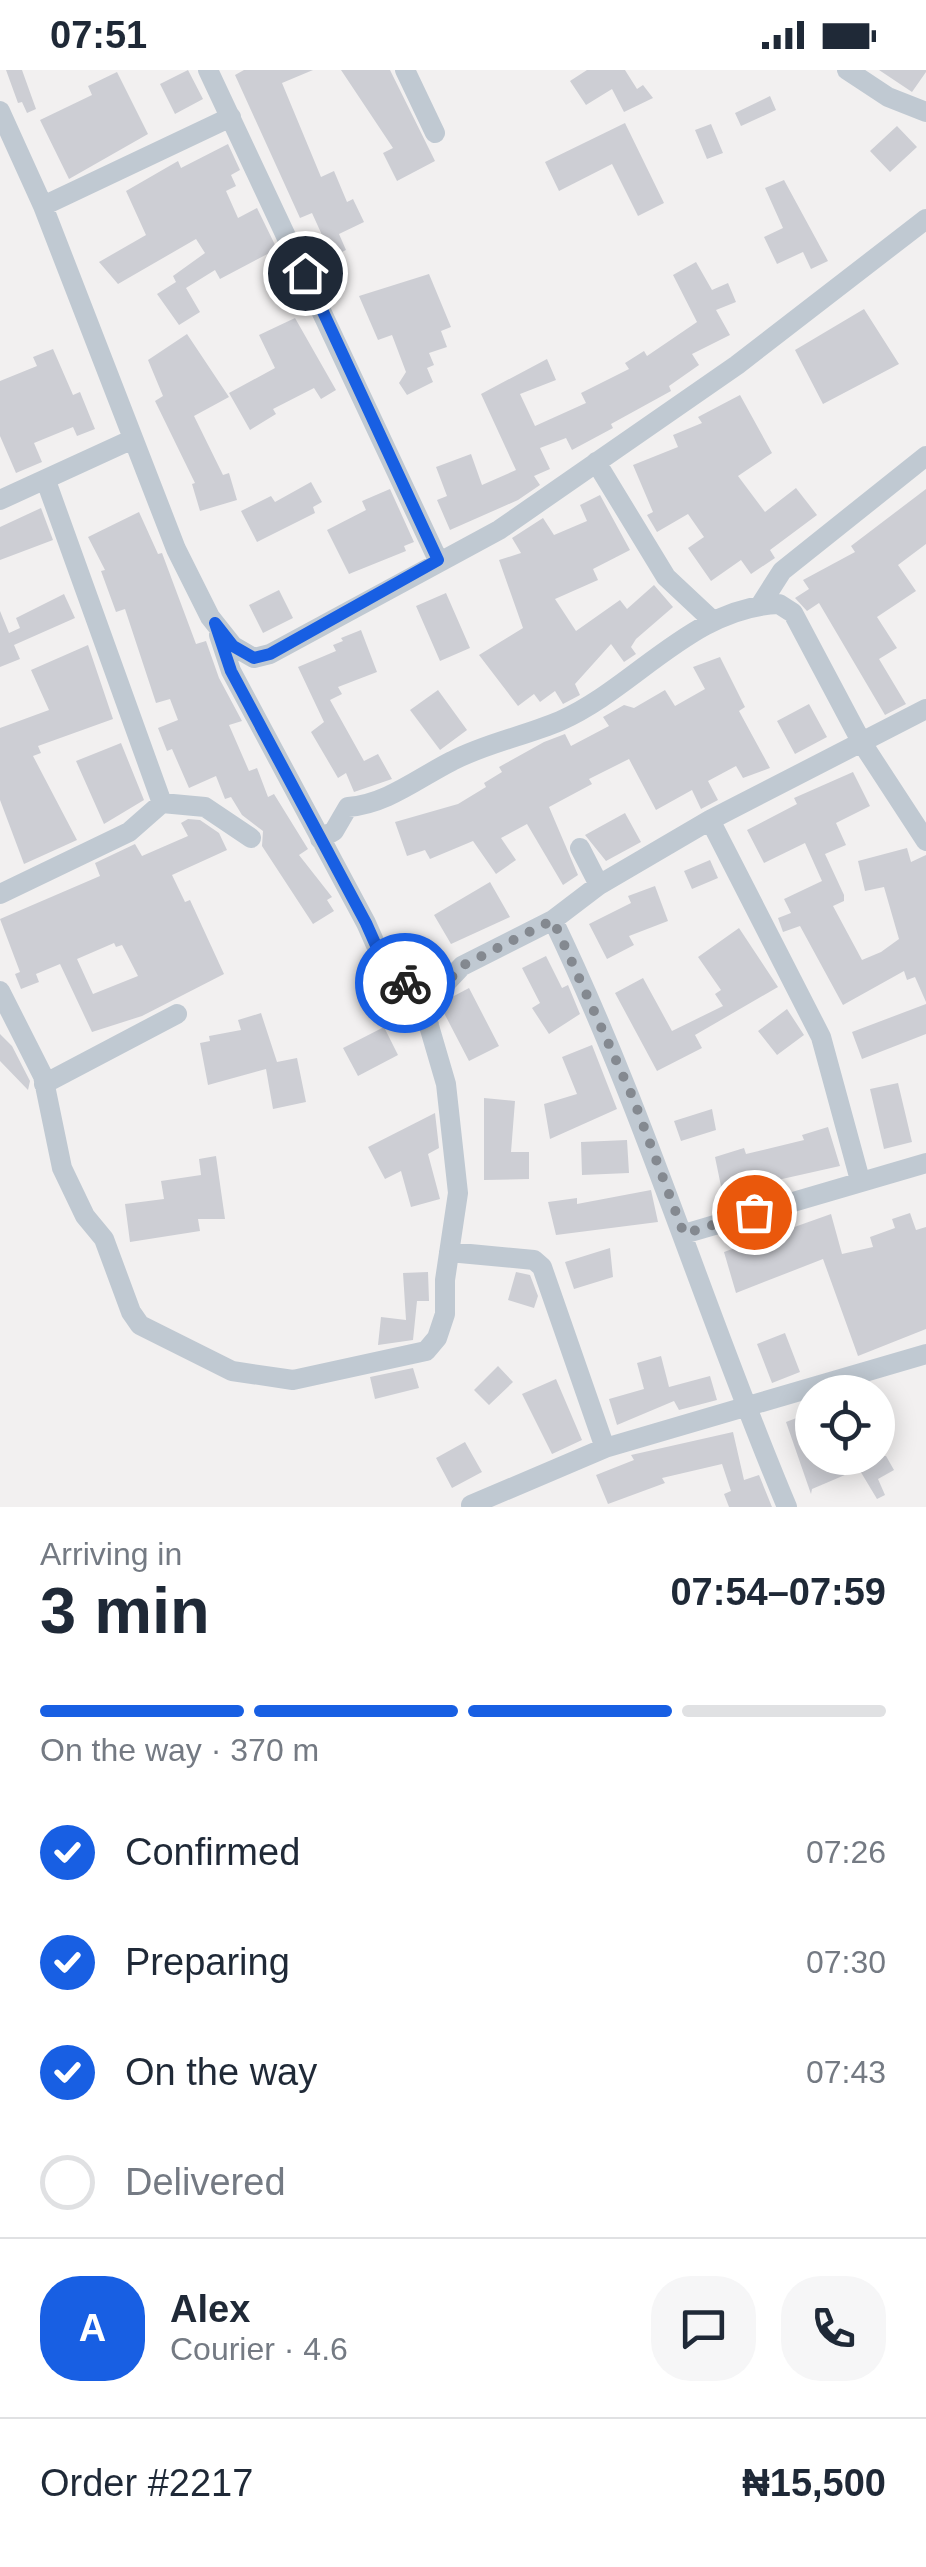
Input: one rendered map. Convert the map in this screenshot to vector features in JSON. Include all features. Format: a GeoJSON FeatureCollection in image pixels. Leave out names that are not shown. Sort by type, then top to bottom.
{"type":"FeatureCollection","features":[{"type":"Feature","properties":{"kind":"street"},"geometry":{"type":"LineString","coordinates":[[208,70],[438,560]]}},
{"type":"Feature","properties":{"kind":"street"},"geometry":{"type":"LineString","coordinates":[[405,70],[435,133]]}},
{"type":"Feature","properties":{"kind":"street"},"geometry":{"type":"LineString","coordinates":[[846,70],[888,97],[926,112]]}},
{"type":"Feature","properties":{"kind":"street"},"geometry":{"type":"LineString","coordinates":[[0,111],[44,206],[176,549],[215,623],[231,671],[390,977],[429,1024]]}},
{"type":"Feature","properties":{"kind":"street"},"geometry":{"type":"LineString","coordinates":[[44,206],[231,116]]}},
{"type":"Feature","properties":{"kind":"street"},"geometry":{"type":"LineString","coordinates":[[215,623],[233,646],[254,658],[270,654],[499,530],[737,364],[926,219]]}},
{"type":"Feature","properties":{"kind":"street"},"geometry":{"type":"LineString","coordinates":[[0,500],[133,439]]}},
{"type":"Feature","properties":{"kind":"street"},"geometry":{"type":"LineString","coordinates":[[761,604],[782,571],[926,456]]}},
{"type":"Feature","properties":{"kind":"street"},"geometry":{"type":"LineString","coordinates":[[596,462],[666,577],[713,621]]}},
{"type":"Feature","properties":{"kind":"street"},"geometry":{"type":"LineString","coordinates":[[46,481],[162,803]]}},
{"type":"Feature","properties":{"kind":"street"},"geometry":{"type":"LineString","coordinates":[[320,839],[334,831],[348,807],[390,797],[455,759],[563,720],[713,621],[761,604],[779,604],[793,613],[862,743],[926,842]]}},
{"type":"Feature","properties":{"kind":"street"},"geometry":{"type":"LineString","coordinates":[[0,990],[44,1084],[62,1168],[85,1216],[104,1239],[130,1312],[140,1325],[232,1370],[293,1380],[426,1351],[438,1338],[446,1314],[448,1252],[458,1194],[446,1084],[429,1024],[428,1008],[440,990],[462,966],[553,920],[599,885],[710,820],[926,710]]}},
{"type":"Feature","properties":{"kind":"street"},"geometry":{"type":"LineString","coordinates":[[0,894],[129,832],[162,803],[204,807],[251,838]]}},
{"type":"Feature","properties":{"kind":"street"},"geometry":{"type":"LineString","coordinates":[[710,820],[821,1037],[860,1180]]}},
{"type":"Feature","properties":{"kind":"street"},"geometry":{"type":"LineString","coordinates":[[580,848],[599,885]]}},
{"type":"Feature","properties":{"kind":"street"},"geometry":{"type":"LineString","coordinates":[[553,920],[633,1098],[746,1408],[787,1507]]}},
{"type":"Feature","properties":{"kind":"street"},"geometry":{"type":"LineString","coordinates":[[390,977],[440,990]]}},
{"type":"Feature","properties":{"kind":"street"},"geometry":{"type":"LineString","coordinates":[[44,1084],[177,1014]]}},
{"type":"Feature","properties":{"kind":"street"},"geometry":{"type":"LineString","coordinates":[[684,1234],[926,1163]]}},
{"type":"Feature","properties":{"kind":"street"},"geometry":{"type":"LineString","coordinates":[[448,1252],[534,1260],[542,1267],[606,1448]]}},
{"type":"Feature","properties":{"kind":"street"},"geometry":{"type":"LineString","coordinates":[[471,1505],[606,1448],[926,1354]]}},
{"type":"Feature","properties":{"kind":"building"},"geometry":{"type":"Polygon","coordinates":[[[6,70],[22,70],[36,109],[27,113],[22,102],[18,103],[6,70]]]}},
{"type":"Feature","properties":{"kind":"building"},"geometry":{"type":"Polygon","coordinates":[[[188,70],[203,99],[175,114],[160,84],[188,70]]]}},
{"type":"Feature","properties":{"kind":"building"},"geometry":{"type":"Polygon","coordinates":[[[244,70],[313,70],[282,83],[321,177],[334,171],[347,202],[353,199],[364,222],[339,234],[346,250],[332,257],[312,213],[300,218],[235,75],[244,70]]]}},
{"type":"Feature","properties":{"kind":"building"},"geometry":{"type":"Polygon","coordinates":[[[341,70],[390,70],[435,161],[397,181],[383,153],[393,148],[341,70]]]}},
{"type":"Feature","properties":{"kind":"building"},"geometry":{"type":"Polygon","coordinates":[[[587,70],[625,70],[637,89],[643,85],[653,98],[624,112],[612,89],[586,105],[570,81],[587,70]]]}},
{"type":"Feature","properties":{"kind":"building"},"geometry":{"type":"Polygon","coordinates":[[[879,70],[926,70],[926,72],[912,92],[879,70]]]}},
{"type":"Feature","properties":{"kind":"building"},"geometry":{"type":"Polygon","coordinates":[[[117,72],[148,134],[69,179],[40,120],[92,95],[88,86],[117,72]]]}},
{"type":"Feature","properties":{"kind":"building"},"geometry":{"type":"Polygon","coordinates":[[[770,96],[776,110],[741,126],[735,113],[770,96]]]}},
{"type":"Feature","properties":{"kind":"building"},"geometry":{"type":"Polygon","coordinates":[[[625,123],[664,203],[638,216],[612,164],[559,191],[545,162],[625,123]]]}},
{"type":"Feature","properties":{"kind":"building"},"geometry":{"type":"Polygon","coordinates":[[[711,124],[723,153],[707,159],[695,130],[711,124]]]}},
{"type":"Feature","properties":{"kind":"building"},"geometry":{"type":"Polygon","coordinates":[[[897,126],[917,147],[890,172],[870,151],[897,126]]]}},
{"type":"Feature","properties":{"kind":"building"},"geometry":{"type":"Polygon","coordinates":[[[228,144],[240,170],[231,175],[236,186],[226,191],[238,218],[257,208],[277,249],[220,279],[215,270],[186,288],[200,312],[179,325],[157,294],[176,282],[173,276],[205,253],[196,239],[118,284],[99,262],[146,235],[126,191],[178,161],[181,168],[228,144]]]}},
{"type":"Feature","properties":{"kind":"building"},"geometry":{"type":"Polygon","coordinates":[[[784,180],[828,261],[811,269],[803,252],[777,264],[764,237],[783,228],[765,188],[784,180]]]}},
{"type":"Feature","properties":{"kind":"building"},"geometry":{"type":"Polygon","coordinates":[[[696,262],[712,290],[728,283],[736,302],[716,310],[730,335],[692,354],[699,365],[669,386],[671,391],[611,424],[613,428],[572,450],[566,438],[540,448],[550,469],[534,476],[540,485],[518,500],[450,530],[437,500],[447,496],[436,467],[471,454],[482,485],[516,470],[481,394],[547,359],[556,380],[520,394],[535,426],[586,403],[581,393],[629,369],[625,363],[644,351],[647,356],[697,322],[673,275],[696,262]]]}},
{"type":"Feature","properties":{"kind":"building"},"geometry":{"type":"Polygon","coordinates":[[[429,274],[451,327],[441,331],[447,347],[429,353],[434,365],[427,368],[433,382],[407,395],[399,383],[406,372],[392,335],[378,340],[359,296],[429,274]]]}},
{"type":"Feature","properties":{"kind":"building"},"geometry":{"type":"Polygon","coordinates":[[[864,309],[899,364],[823,404],[795,350],[864,309]]]}},
{"type":"Feature","properties":{"kind":"building"},"geometry":{"type":"Polygon","coordinates":[[[295,318],[336,390],[321,399],[314,388],[273,409],[276,414],[250,430],[229,393],[275,368],[259,335],[295,318]]]}},
{"type":"Feature","properties":{"kind":"building"},"geometry":{"type":"Polygon","coordinates":[[[187,334],[229,397],[194,416],[223,475],[229,473],[237,500],[200,511],[192,484],[195,483],[155,401],[163,396],[148,360],[187,334]]]}},
{"type":"Feature","properties":{"kind":"building"},"geometry":{"type":"Polygon","coordinates":[[[53,349],[73,395],[80,392],[95,429],[77,436],[73,427],[34,443],[42,462],[16,473],[0,436],[0,381],[37,366],[33,357],[53,349]]]}},
{"type":"Feature","properties":{"kind":"building"},"geometry":{"type":"Polygon","coordinates":[[[740,395],[772,453],[738,476],[765,512],[796,488],[817,515],[770,550],[775,558],[751,574],[741,560],[711,581],[688,548],[704,537],[688,514],[657,532],[647,515],[653,512],[633,465],[678,447],[673,435],[702,423],[698,417],[740,395]]]}},
{"type":"Feature","properties":{"kind":"building"},"geometry":{"type":"Polygon","coordinates":[[[311,482],[322,502],[313,507],[315,513],[257,542],[241,511],[271,496],[275,502],[311,482]]]}},
{"type":"Feature","properties":{"kind":"building"},"geometry":{"type":"Polygon","coordinates":[[[390,489],[414,542],[404,546],[406,551],[349,574],[327,530],[366,510],[362,501],[390,489]]]}},
{"type":"Feature","properties":{"kind":"building"},"geometry":{"type":"Polygon","coordinates":[[[926,489],[926,544],[898,565],[916,591],[877,617],[897,648],[879,659],[906,704],[885,715],[819,603],[807,611],[795,598],[809,589],[803,580],[855,552],[851,546],[926,489]]]}},
{"type":"Feature","properties":{"kind":"building"},"geometry":{"type":"Polygon","coordinates":[[[600,495],[630,550],[593,569],[598,580],[555,599],[576,631],[620,600],[627,609],[654,585],[673,607],[636,639],[631,647],[636,654],[624,662],[611,644],[575,684],[580,695],[563,704],[555,691],[540,702],[534,694],[518,706],[479,655],[523,628],[499,560],[521,553],[512,538],[543,518],[554,535],[587,521],[580,505],[600,495]]]}},
{"type":"Feature","properties":{"kind":"building"},"geometry":{"type":"Polygon","coordinates":[[[41,508],[53,540],[0,560],[0,527],[41,508]]]}},
{"type":"Feature","properties":{"kind":"building"},"geometry":{"type":"Polygon","coordinates":[[[139,512],[158,554],[162,553],[196,644],[206,641],[219,678],[242,721],[229,725],[249,771],[257,768],[268,797],[274,794],[308,849],[299,855],[332,897],[327,900],[334,911],[313,924],[262,846],[263,831],[242,815],[231,797],[225,799],[216,776],[189,788],[172,749],[167,751],[158,728],[178,720],[170,699],[156,703],[125,609],[116,612],[101,571],[105,570],[88,537],[139,512]]]}},
{"type":"Feature","properties":{"kind":"building"},"geometry":{"type":"Polygon","coordinates":[[[279,590],[293,618],[263,633],[249,605],[279,590]]]}},
{"type":"Feature","properties":{"kind":"building"},"geometry":{"type":"Polygon","coordinates":[[[446,593],[470,648],[440,661],[416,606],[446,593]]]}},
{"type":"Feature","properties":{"kind":"building"},"geometry":{"type":"Polygon","coordinates":[[[64,594],[75,618],[14,645],[20,659],[0,667],[0,611],[9,633],[20,628],[16,618],[64,594]]]}},
{"type":"Feature","properties":{"kind":"building"},"geometry":{"type":"Polygon","coordinates":[[[361,630],[377,672],[338,687],[342,694],[330,700],[364,761],[378,754],[392,779],[354,792],[346,773],[338,778],[311,732],[324,722],[298,667],[336,651],[333,645],[343,641],[341,638],[361,630]]]}},
{"type":"Feature","properties":{"kind":"building"},"geometry":{"type":"Polygon","coordinates":[[[88,645],[113,719],[38,746],[41,753],[33,756],[77,840],[24,864],[0,800],[0,728],[49,710],[31,670],[88,645]]]}},
{"type":"Feature","properties":{"kind":"building"},"geometry":{"type":"Polygon","coordinates":[[[720,657],[745,707],[739,711],[770,768],[743,778],[736,766],[708,781],[718,800],[701,809],[692,790],[656,810],[629,759],[589,779],[592,784],[549,807],[578,875],[563,885],[527,824],[501,838],[516,860],[496,874],[473,841],[430,859],[425,850],[407,856],[395,822],[458,804],[486,787],[484,783],[502,772],[499,767],[565,734],[571,746],[609,726],[603,717],[624,705],[634,708],[665,690],[675,706],[705,689],[693,667],[720,657]]]}},
{"type":"Feature","properties":{"kind":"building"},"geometry":{"type":"Polygon","coordinates":[[[438,690],[467,730],[440,750],[410,710],[438,690]]]}},
{"type":"Feature","properties":{"kind":"building"},"geometry":{"type":"Polygon","coordinates":[[[809,704],[827,737],[795,754],[777,721],[809,704]]]}},
{"type":"Feature","properties":{"kind":"building"},"geometry":{"type":"Polygon","coordinates":[[[121,743],[144,800],[104,824],[76,761],[121,743]]]}},
{"type":"Feature","properties":{"kind":"building"},"geometry":{"type":"Polygon","coordinates":[[[853,772],[870,806],[836,823],[846,845],[825,854],[844,901],[833,906],[862,960],[881,952],[899,939],[884,887],[865,891],[858,861],[907,848],[911,862],[926,855],[926,1002],[915,977],[907,980],[904,971],[843,1005],[800,926],[783,932],[778,918],[791,913],[784,899],[822,881],[805,843],[764,863],[747,830],[797,804],[794,798],[853,772]]]}},
{"type":"Feature","properties":{"kind":"building"},"geometry":{"type":"Polygon","coordinates":[[[625,813],[641,842],[606,861],[585,835],[625,813]]]}},
{"type":"Feature","properties":{"kind":"building"},"geometry":{"type":"Polygon","coordinates":[[[200,820],[219,833],[227,850],[172,875],[185,902],[190,900],[224,974],[142,1016],[92,1032],[60,964],[36,974],[39,982],[21,989],[15,974],[20,972],[0,919],[100,876],[95,863],[135,844],[142,856],[188,836],[181,823],[200,820]],[[114,943],[77,959],[93,994],[138,976],[122,945],[116,947],[114,943]]]}},
{"type":"Feature","properties":{"kind":"building"},"geometry":{"type":"Polygon","coordinates":[[[710,860],[718,878],[692,889],[684,871],[710,860]]]}},
{"type":"Feature","properties":{"kind":"building"},"geometry":{"type":"Polygon","coordinates":[[[490,882],[510,917],[451,944],[434,915],[490,882]]]}},
{"type":"Feature","properties":{"kind":"building"},"geometry":{"type":"Polygon","coordinates":[[[655,886],[668,921],[629,936],[634,945],[607,959],[589,924],[631,903],[628,896],[655,886]]]}},
{"type":"Feature","properties":{"kind":"building"},"geometry":{"type":"Polygon","coordinates":[[[739,928],[778,987],[695,1035],[702,1048],[657,1071],[615,993],[643,978],[672,1031],[723,1006],[715,994],[721,990],[698,957],[739,928]]]}},
{"type":"Feature","properties":{"kind":"building"},"geometry":{"type":"Polygon","coordinates":[[[435,946],[442,967],[421,981],[407,960],[435,946]]]}},
{"type":"Feature","properties":{"kind":"building"},"geometry":{"type":"Polygon","coordinates":[[[546,956],[562,988],[568,985],[580,1014],[549,1034],[532,1008],[540,1003],[522,968],[546,956]]]}},
{"type":"Feature","properties":{"kind":"building"},"geometry":{"type":"Polygon","coordinates":[[[469,988],[499,1046],[469,1061],[443,1011],[452,997],[469,988]]]}},
{"type":"Feature","properties":{"kind":"building"},"geometry":{"type":"Polygon","coordinates":[[[926,1004],[926,1034],[862,1059],[852,1032],[926,1004]]]}},
{"type":"Feature","properties":{"kind":"building"},"geometry":{"type":"Polygon","coordinates":[[[787,1009],[804,1035],[777,1055],[758,1031],[787,1009]]]}},
{"type":"Feature","properties":{"kind":"building"},"geometry":{"type":"Polygon","coordinates":[[[261,1013],[277,1062],[297,1058],[306,1102],[273,1109],[266,1069],[208,1085],[200,1043],[210,1041],[209,1036],[241,1030],[238,1020],[261,1013]]]}},
{"type":"Feature","properties":{"kind":"building"},"geometry":{"type":"Polygon","coordinates":[[[384,1027],[398,1055],[358,1076],[343,1048],[384,1027]]]}},
{"type":"Feature","properties":{"kind":"building"},"geometry":{"type":"Polygon","coordinates":[[[0,1034],[12,1046],[30,1081],[28,1090],[0,1061],[0,1034]]]}},
{"type":"Feature","properties":{"kind":"building"},"geometry":{"type":"Polygon","coordinates":[[[592,1045],[617,1109],[550,1139],[544,1104],[577,1094],[562,1057],[592,1045]]]}},
{"type":"Feature","properties":{"kind":"building"},"geometry":{"type":"Polygon","coordinates":[[[898,1083],[912,1142],[884,1149],[870,1089],[898,1083]]]}},
{"type":"Feature","properties":{"kind":"building"},"geometry":{"type":"Polygon","coordinates":[[[484,1098],[515,1101],[511,1152],[529,1152],[529,1179],[484,1180],[484,1098]]]}},
{"type":"Feature","properties":{"kind":"building"},"geometry":{"type":"Polygon","coordinates":[[[712,1109],[716,1130],[681,1141],[674,1121],[712,1109]]]}},
{"type":"Feature","properties":{"kind":"building"},"geometry":{"type":"Polygon","coordinates":[[[435,1113],[439,1148],[428,1154],[440,1199],[411,1207],[401,1171],[385,1179],[368,1147],[435,1113]]]}},
{"type":"Feature","properties":{"kind":"building"},"geometry":{"type":"Polygon","coordinates":[[[828,1127],[840,1166],[755,1185],[757,1198],[741,1203],[738,1188],[722,1191],[715,1157],[744,1148],[746,1154],[804,1140],[802,1135],[828,1127]]]}},
{"type":"Feature","properties":{"kind":"building"},"geometry":{"type":"Polygon","coordinates":[[[627,1140],[629,1173],[582,1175],[581,1142],[627,1140]]]}},
{"type":"Feature","properties":{"kind":"building"},"geometry":{"type":"Polygon","coordinates":[[[216,1156],[225,1219],[198,1219],[200,1231],[130,1242],[125,1204],[164,1199],[161,1181],[201,1175],[199,1159],[216,1156]]]}},
{"type":"Feature","properties":{"kind":"building"},"geometry":{"type":"Polygon","coordinates":[[[651,1190],[658,1222],[556,1235],[548,1202],[577,1198],[577,1204],[651,1190]]]}},
{"type":"Feature","properties":{"kind":"building"},"geometry":{"type":"Polygon","coordinates":[[[910,1213],[916,1230],[926,1227],[926,1329],[858,1356],[823,1259],[736,1293],[724,1252],[831,1214],[842,1254],[873,1247],[870,1237],[895,1228],[892,1219],[910,1213]]]}},
{"type":"Feature","properties":{"kind":"building"},"geometry":{"type":"Polygon","coordinates":[[[610,1248],[613,1277],[574,1289],[565,1262],[610,1248]]]}},
{"type":"Feature","properties":{"kind":"building"},"geometry":{"type":"Polygon","coordinates":[[[428,1272],[429,1301],[417,1301],[413,1340],[378,1345],[381,1317],[406,1320],[403,1273],[428,1272]]]}},
{"type":"Feature","properties":{"kind":"building"},"geometry":{"type":"Polygon","coordinates":[[[516,1272],[530,1275],[538,1296],[534,1308],[508,1300],[516,1272]]]}},
{"type":"Feature","properties":{"kind":"building"},"geometry":{"type":"Polygon","coordinates":[[[785,1333],[800,1372],[772,1383],[757,1344],[785,1333]]]}},
{"type":"Feature","properties":{"kind":"building"},"geometry":{"type":"Polygon","coordinates":[[[661,1356],[669,1387],[710,1376],[717,1400],[679,1410],[674,1401],[617,1425],[609,1399],[644,1389],[637,1363],[661,1356]]]}},
{"type":"Feature","properties":{"kind":"building"},"geometry":{"type":"Polygon","coordinates":[[[498,1366],[513,1382],[489,1405],[474,1390],[498,1366]]]}},
{"type":"Feature","properties":{"kind":"building"},"geometry":{"type":"Polygon","coordinates":[[[413,1368],[419,1388],[375,1399],[370,1377],[413,1368]]]}},
{"type":"Feature","properties":{"kind":"building"},"geometry":{"type":"Polygon","coordinates":[[[556,1379],[582,1440],[552,1454],[522,1394],[556,1379]]]}},
{"type":"Feature","properties":{"kind":"building"},"geometry":{"type":"Polygon","coordinates":[[[795,1419],[795,1448],[786,1422],[795,1419]]]}},
{"type":"Feature","properties":{"kind":"building"},"geometry":{"type":"Polygon","coordinates":[[[733,1432],[744,1480],[759,1475],[772,1507],[729,1507],[724,1494],[731,1491],[722,1464],[662,1478],[665,1483],[608,1504],[596,1475],[634,1460],[631,1455],[733,1432]]]}},
{"type":"Feature","properties":{"kind":"building"},"geometry":{"type":"Polygon","coordinates":[[[465,1442],[482,1472],[452,1488],[436,1458],[465,1442]]]}},
{"type":"Feature","properties":{"kind":"building"},"geometry":{"type":"Polygon","coordinates":[[[804,1475],[845,1475],[812,1489],[811,1494],[804,1475]]]}},
{"type":"Feature","properties":{"kind":"building"},"geometry":{"type":"Polygon","coordinates":[[[863,1475],[885,1475],[878,1479],[885,1495],[877,1499],[863,1475]]]}},
{"type":"Feature","properties":{"kind":"way so far"},"geometry":{"type":"LineString","coordinates":[[405,983],[440,990],[462,966],[553,920],[633,1098],[684,1234],[754,1212]]}},
{"type":"Feature","properties":{"kind":"route"},"geometry":{"type":"LineString","coordinates":[[305,273],[438,560],[270,654],[254,658],[233,646],[215,623],[231,671],[366,923],[380,960],[390,977],[405,983]]}}]}
